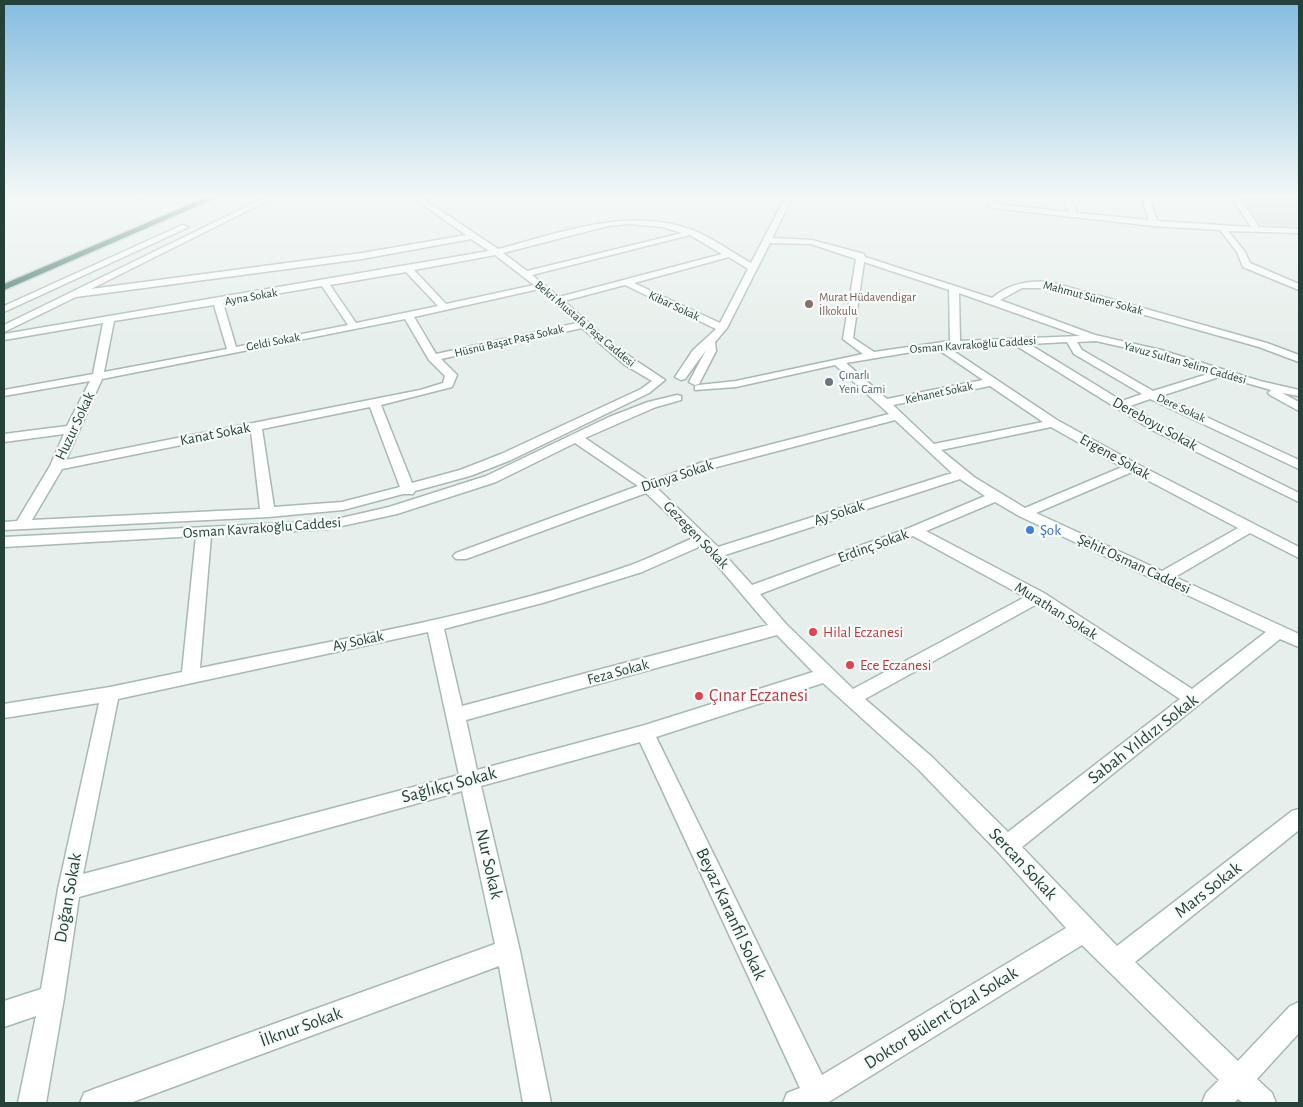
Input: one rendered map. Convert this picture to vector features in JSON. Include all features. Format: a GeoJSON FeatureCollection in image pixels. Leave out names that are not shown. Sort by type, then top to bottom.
{"type":"FeatureCollection","features":[{"type":"Feature","properties":{"kind":"highway"},"geometry":{"type":"LineString","coordinates":[[4,287],[96,248]]}},
{"type":"Feature","properties":{"kind":"street"},"geometry":{"type":"LineString","coordinates":[[4,309],[139,248]]}},
{"type":"Feature","properties":{"kind":"street"},"geometry":{"type":"LineString","coordinates":[[4,329],[168,248]]}},
{"type":"Feature","properties":{"kind":"street"},"geometry":{"type":"LineString","coordinates":[[70,296],[228,288],[368,265],[430,248]]}},
{"type":"Feature","properties":{"kind":"street","name":"Bekri Mustafa Paşa Caddesi"},"geometry":{"type":"LineString","coordinates":[[490,248],[541,286],[626,360],[657,382]]}},
{"type":"Feature","properties":{"kind":"street","name":"Ayna Sokak"},"geometry":{"type":"LineString","coordinates":[[4,337],[218,302],[228,288],[324,283],[368,265],[408,269],[514,248]]}},
{"type":"Feature","properties":{"kind":"street"},"geometry":{"type":"LineString","coordinates":[[524,274],[632,248]]}},
{"type":"Feature","properties":{"kind":"street","name":"Ayna Sokak"},"geometry":{"type":"LineString","coordinates":[[716,248],[753,268]]}},
{"type":"Feature","properties":{"kind":"street"},"geometry":{"type":"LineString","coordinates":[[681,377],[697,352],[710,342],[722,328],[763,248]]}},
{"type":"Feature","properties":{"kind":"street"},"geometry":{"type":"LineString","coordinates":[[832,248],[954,287],[1096,338]]}},
{"type":"Feature","properties":{"kind":"street"},"geometry":{"type":"LineString","coordinates":[[1238,248],[1246,265],[1255,271],[1299,287]]}},
{"type":"Feature","properties":{"kind":"street"},"geometry":{"type":"LineString","coordinates":[[556,300],[728,255]]}},
{"type":"Feature","properties":{"kind":"street"},"geometry":{"type":"LineString","coordinates":[[861,256],[848,339],[872,355]]}},
{"type":"Feature","properties":{"kind":"street"},"geometry":{"type":"LineString","coordinates":[[408,269],[444,307]]}},
{"type":"Feature","properties":{"kind":"street","name":"Kibar Sokak"},"geometry":{"type":"LineString","coordinates":[[628,282],[656,298],[722,328]]}},
{"type":"Feature","properties":{"kind":"street"},"geometry":{"type":"LineString","coordinates":[[324,283],[354,327]]}},
{"type":"Feature","properties":{"kind":"street","name":"Mahmut Sümer Sokak"},"geometry":{"type":"LineString","coordinates":[[993,301],[1010,290],[1036,283],[1263,344],[1299,359]]}},
{"type":"Feature","properties":{"kind":"street","name":"Geldi Sokak"},"geometry":{"type":"LineString","coordinates":[[4,393],[98,377],[354,327],[541,286]]}},
{"type":"Feature","properties":{"kind":"street"},"geometry":{"type":"LineString","coordinates":[[954,287],[955,344]]}},
{"type":"Feature","properties":{"kind":"street"},"geometry":{"type":"LineString","coordinates":[[218,302],[232,350]]}},
{"type":"Feature","properties":{"kind":"street"},"geometry":{"type":"LineString","coordinates":[[408,316],[433,358]]}},
{"type":"Feature","properties":{"kind":"street","name":"Huzur Sokak"},"geometry":{"type":"LineString","coordinates":[[22,525],[57,466],[72,429],[98,377],[110,320]]}},
{"type":"Feature","properties":{"kind":"street","name":"Hüsnü Başat Paşa Sokak"},"geometry":{"type":"LineString","coordinates":[[433,358],[585,324]]}},
{"type":"Feature","properties":{"kind":"street","name":"Yavuz Sultan Selim Caddesi"},"geometry":{"type":"LineString","coordinates":[[1071,340],[1096,338],[1157,352],[1257,384],[1299,392]]}},
{"type":"Feature","properties":{"kind":"street","name":"Osman Kavrakoğlu Caddesi"},"geometry":{"type":"LineString","coordinates":[[657,382],[655,391],[659,394],[690,392],[736,384],[837,361],[938,345],[1016,340],[1071,340]]}},
{"type":"Feature","properties":{"kind":"street","name":"Dereboyu Sokak"},"geometry":{"type":"LineString","coordinates":[[1016,340],[1156,427],[1299,498]]}},
{"type":"Feature","properties":{"kind":"street","name":"Dere Sokak"},"geometry":{"type":"LineString","coordinates":[[1071,340],[1078,352],[1154,396],[1299,464]]}},
{"type":"Feature","properties":{"kind":"street"},"geometry":{"type":"LineString","coordinates":[[690,392],[709,357],[711,351],[710,342]]}},
{"type":"Feature","properties":{"kind":"street","name":"Ergene Sokak"},"geometry":{"type":"LineString","coordinates":[[938,345],[1053,423],[1132,467],[1299,553]]}},
{"type":"Feature","properties":{"kind":"street","name":"Kanat Sokak"},"geometry":{"type":"LineString","coordinates":[[57,466],[374,403],[448,385],[451,375],[433,358]]}},
{"type":"Feature","properties":{"kind":"street","name":"Şehit Osman Caddesi"},"geometry":{"type":"LineString","coordinates":[[837,361],[887,403],[962,474],[995,497],[1024,513],[1299,641]]}},
{"type":"Feature","properties":{"kind":"street"},"geometry":{"type":"LineString","coordinates":[[1120,405],[1154,396],[1221,373]]}},
{"type":"Feature","properties":{"kind":"street","name":"Osman Kavrakoğlu Caddesi"},"geometry":{"type":"LineString","coordinates":[[4,526],[268,513],[344,506],[466,473],[506,457],[644,391],[657,382],[681,377],[690,392]]}},
{"type":"Feature","properties":{"kind":"street","name":"Kehanet Sokak"},"geometry":{"type":"LineString","coordinates":[[887,403],[992,382]]}},
{"type":"Feature","properties":{"kind":"street"},"geometry":{"type":"LineString","coordinates":[[1257,384],[1299,406]]}},
{"type":"Feature","properties":{"kind":"street","name":"Osman Kavrakoğlu Caddesi"},"geometry":{"type":"LineString","coordinates":[[4,542],[204,533],[328,525],[361,519],[491,479],[652,404],[690,392]]}},
{"type":"Feature","properties":{"kind":"street"},"geometry":{"type":"LineString","coordinates":[[374,403],[408,490]]}},
{"type":"Feature","properties":{"kind":"street","name":"Dünya Sokak"},"geometry":{"type":"LineString","coordinates":[[462,556],[708,465],[899,415]]}},
{"type":"Feature","properties":{"kind":"street"},"geometry":{"type":"LineString","coordinates":[[934,448],[1053,423]]}},
{"type":"Feature","properties":{"kind":"street"},"geometry":{"type":"LineString","coordinates":[[256,426],[268,513]]}},
{"type":"Feature","properties":{"kind":"street"},"geometry":{"type":"LineString","coordinates":[[4,438],[72,429]]}},
{"type":"Feature","properties":{"kind":"street","name":"Gezegen Sokak"},"geometry":{"type":"LineString","coordinates":[[576,438],[647,486],[703,539],[780,628]]}},
{"type":"Feature","properties":{"kind":"street"},"geometry":{"type":"LineString","coordinates":[[1024,513],[1132,467]]}},
{"type":"Feature","properties":{"kind":"street","name":"Ay Sokak"},"geometry":{"type":"LineString","coordinates":[[716,553],[962,474]]}},
{"type":"Feature","properties":{"kind":"street","name":"Erdinç Sokak"},"geometry":{"type":"LineString","coordinates":[[750,592],[914,531],[995,497]]}},
{"type":"Feature","properties":{"kind":"street"},"geometry":{"type":"LineString","coordinates":[[1164,577],[1250,527]]}},
{"type":"Feature","properties":{"kind":"street","name":"Murathan Sokak"},"geometry":{"type":"LineString","coordinates":[[914,531],[1038,597],[1193,699]]}},
{"type":"Feature","properties":{"kind":"street"},"geometry":{"type":"LineString","coordinates":[[191,675],[204,533]]}},
{"type":"Feature","properties":{"kind":"street","name":"Ay Sokak"},"geometry":{"type":"LineString","coordinates":[[4,711],[110,694],[191,675],[435,625],[540,598],[637,568],[703,539]]}},
{"type":"Feature","properties":{"kind":"street"},"geometry":{"type":"LineString","coordinates":[[852,698],[1038,597]]}},
{"type":"Feature","properties":{"kind":"street","name":"Nur Sokak"},"geometry":{"type":"LineString","coordinates":[[435,625],[508,950],[537,1103]]}},
{"type":"Feature","properties":{"kind":"street","name":"Sercan Sokak"},"geometry":{"type":"LineString","coordinates":[[780,628],[826,675],[926,763],[1007,846],[1084,930],[1237,1081],[1262,1103]]}},
{"type":"Feature","properties":{"kind":"street","name":"Feza Sokak"},"geometry":{"type":"LineString","coordinates":[[456,715],[780,628]]}},
{"type":"Feature","properties":{"kind":"street","name":"Sabah Yıldızı Sokak"},"geometry":{"type":"LineString","coordinates":[[1007,846],[1279,632]]}},
{"type":"Feature","properties":{"kind":"street","name":"Sağlıkçı Sokak"},"geometry":{"type":"LineString","coordinates":[[68,888],[645,733],[826,675]]}},
{"type":"Feature","properties":{"kind":"street","name":"Doğan Sokak"},"geometry":{"type":"LineString","coordinates":[[32,1103],[52,998],[68,888],[110,694]]}},
{"type":"Feature","properties":{"kind":"street","name":"Beyaz Karanfil Sokak"},"geometry":{"type":"LineString","coordinates":[[645,733],[807,1099]]}},
{"type":"Feature","properties":{"kind":"street","name":"Mars Sokak"},"geometry":{"type":"LineString","coordinates":[[1116,962],[1299,818]]}},
{"type":"Feature","properties":{"kind":"street","name":"Doktor Bülent Özal Sokak"},"geometry":{"type":"LineString","coordinates":[[807,1099],[1084,930]]}},
{"type":"Feature","properties":{"kind":"street","name":"İlknur Sokak"},"geometry":{"type":"LineString","coordinates":[[94,1103],[508,950]]}},
{"type":"Feature","properties":{"kind":"street"},"geometry":{"type":"LineString","coordinates":[[4,1014],[52,998]]}},
{"type":"Feature","properties":{"kind":"street"},"geometry":{"type":"LineString","coordinates":[[1216,1103],[1299,1015]]}},
{"type":"Feature","properties":{"kind":"place","name":"Murat Hüdavendigar İlkokulu"},"geometry":{"type":"Point","coordinates":[809,304]}},
{"type":"Feature","properties":{"kind":"place","name":"Çınarlı Yeni Cami"},"geometry":{"type":"Point","coordinates":[829,382]}},
{"type":"Feature","properties":{"kind":"place","name":"Şok"},"geometry":{"type":"Point","coordinates":[1030,530]}},
{"type":"Feature","properties":{"kind":"place","name":"Hilal Eczanesi"},"geometry":{"type":"Point","coordinates":[813,632]}},
{"type":"Feature","properties":{"kind":"place","name":"Ece Eczanesi"},"geometry":{"type":"Point","coordinates":[850,665]}},
{"type":"Feature","properties":{"kind":"place","name":"Çınar Eczanesi"},"geometry":{"type":"Point","coordinates":[699,696]}}]}
